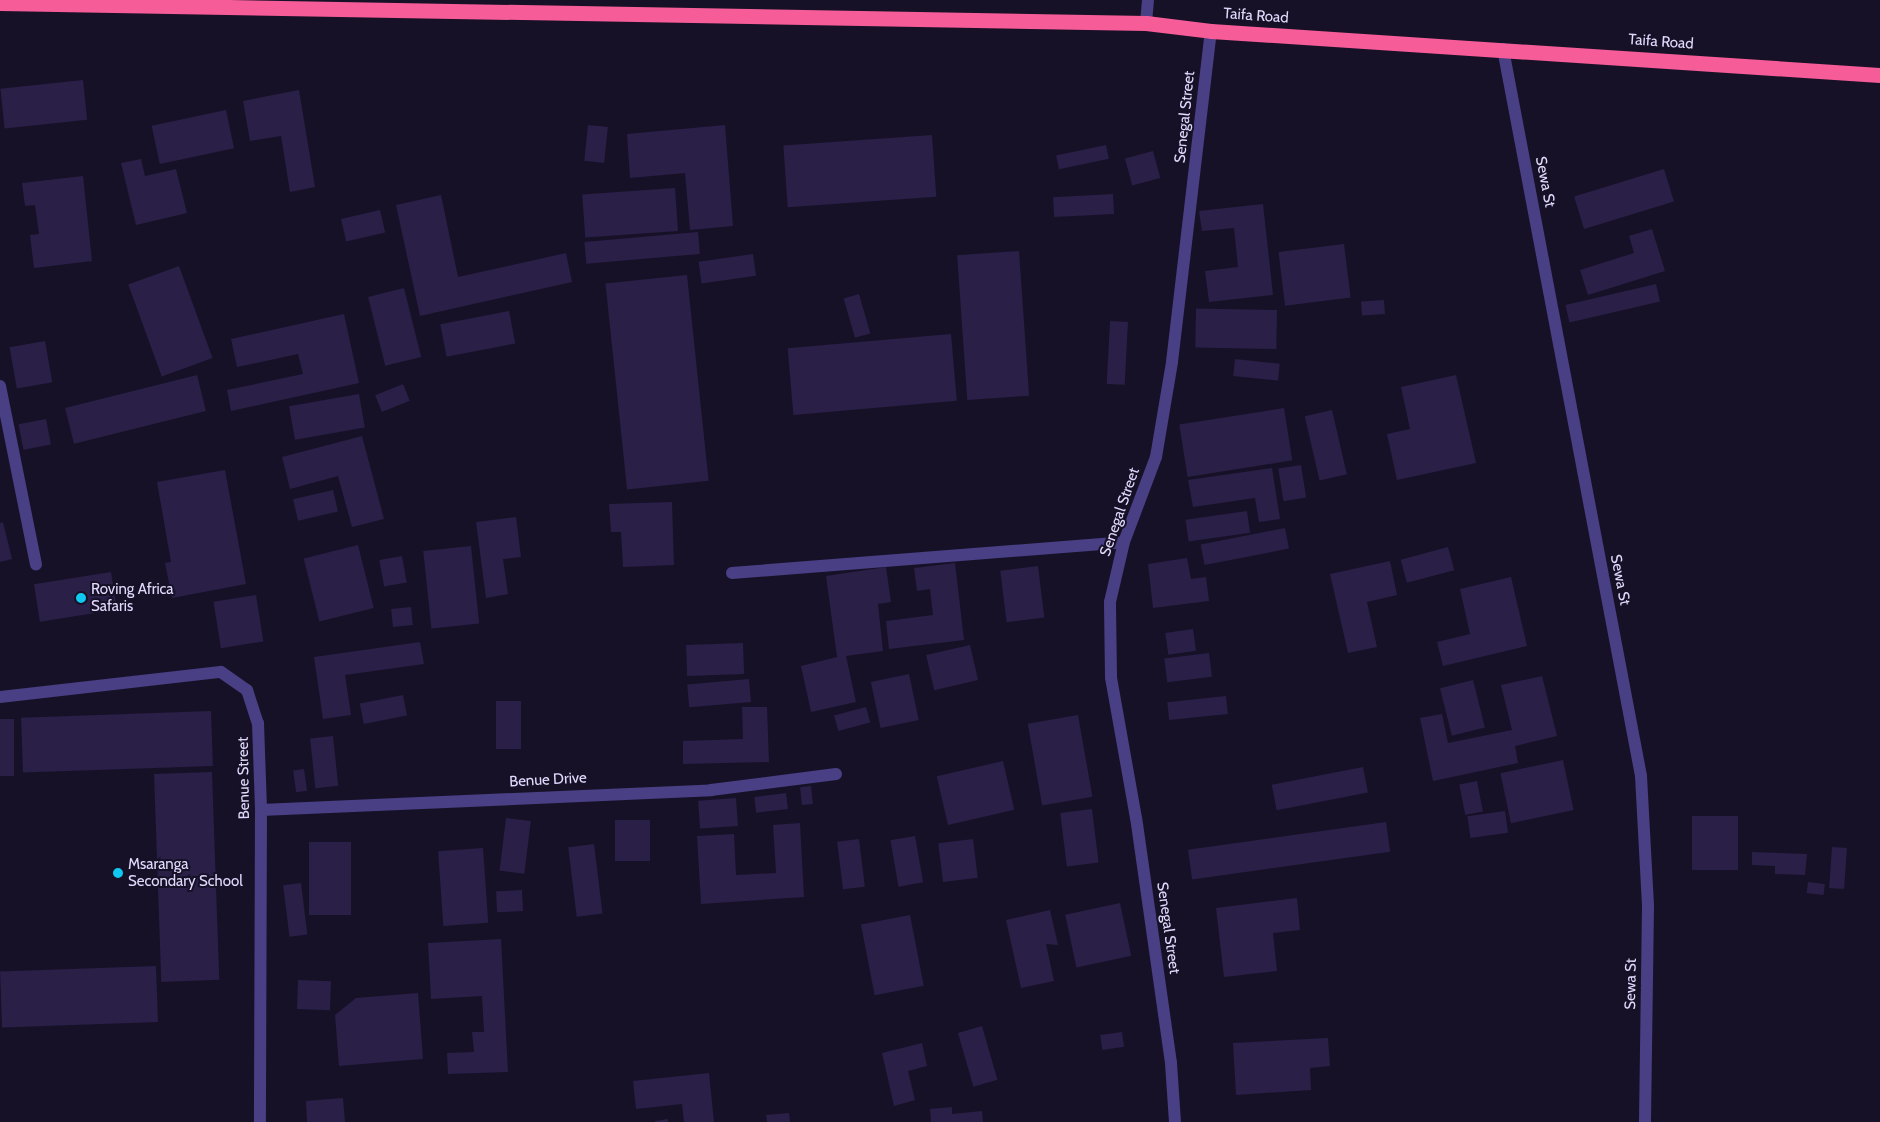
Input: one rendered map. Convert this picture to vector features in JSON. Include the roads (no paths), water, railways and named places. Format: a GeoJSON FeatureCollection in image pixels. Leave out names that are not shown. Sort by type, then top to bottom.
{"type":"FeatureCollection","features":[{"type":"Feature","properties":{"kind":"highway","name":"Taifa Road"},"geometry":{"type":"LineString","coordinates":[[0,3],[1146,23],[1211,31],[1880,75]]}},
{"type":"Feature","properties":{"kind":"street"},"geometry":{"type":"LineString","coordinates":[[1146,23],[1148,0]]}},
{"type":"Feature","properties":{"kind":"street","name":"Senegal Street"},"geometry":{"type":"LineString","coordinates":[[1175,1122],[1170,1053],[1136,818],[1111,677],[1110,602],[1124,542],[1156,457],[1173,353],[1211,31]]}},
{"type":"Feature","properties":{"kind":"street","name":"Sewa St"},"geometry":{"type":"LineString","coordinates":[[1503,49],[1641,776],[1648,906],[1646,1122]]}},
{"type":"Feature","properties":{"kind":"street"},"geometry":{"type":"LineString","coordinates":[[0,386],[36,564]]}},
{"type":"Feature","properties":{"kind":"street"},"geometry":{"type":"LineString","coordinates":[[732,574],[1124,542]]}},
{"type":"Feature","properties":{"kind":"street","name":"Benue Street"},"geometry":{"type":"LineString","coordinates":[[0,697],[221,672],[247,690],[258,723],[261,810],[260,1122]]}},
{"type":"Feature","properties":{"kind":"street","name":"Benue Drive"},"geometry":{"type":"LineString","coordinates":[[261,810],[711,790],[836,774]]}},
{"type":"Feature","properties":{"kind":"place","name":"Roving Africa Safaris"},"geometry":{"type":"Point","coordinates":[81,598]}},
{"type":"Feature","properties":{"kind":"place","name":"Msaranga Secondary School"},"geometry":{"type":"Point","coordinates":[118,873]}}]}
